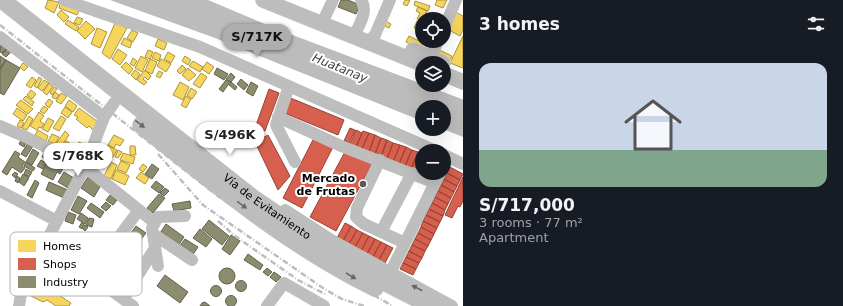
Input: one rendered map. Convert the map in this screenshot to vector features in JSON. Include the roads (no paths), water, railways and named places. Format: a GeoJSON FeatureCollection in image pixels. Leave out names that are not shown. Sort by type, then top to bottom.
{"type":"FeatureCollection","features":[{"type":"Feature","properties":{"kind":"highway","name":"Vía de Evitamiento"},"geometry":{"type":"LineString","coordinates":[[2,0],[213,163],[253,198],[306,234],[387,277],[430,306]]}},
{"type":"Feature","properties":{"kind":"highway","name":"Vía de Evitamiento"},"geometry":{"type":"LineString","coordinates":[[0,13],[240,203],[282,233],[359,280],[411,306]]}},
{"type":"Feature","properties":{"kind":"main road"},"geometry":{"type":"LineString","coordinates":[[263,0],[324,19],[419,56]]}},
{"type":"Feature","properties":{"kind":"main road"},"geometry":{"type":"LineString","coordinates":[[289,0],[324,19]]}},
{"type":"Feature","properties":{"kind":"main road"},"geometry":{"type":"LineString","coordinates":[[451,67],[463,71]]}},
{"type":"Feature","properties":{"kind":"main road"},"geometry":{"type":"LineString","coordinates":[[451,77],[463,82]]}},
{"type":"Feature","properties":{"kind":"street"},"geometry":{"type":"LineString","coordinates":[[13,0],[88,57],[213,163]]}},
{"type":"Feature","properties":{"kind":"street"},"geometry":{"type":"LineString","coordinates":[[64,0],[200,47],[420,144]]}},
{"type":"Feature","properties":{"kind":"street"},"geometry":{"type":"LineString","coordinates":[[324,19],[333,0]]}},
{"type":"Feature","properties":{"kind":"street"},"geometry":{"type":"LineString","coordinates":[[361,0],[365,8],[364,34]]}},
{"type":"Feature","properties":{"kind":"street"},"geometry":{"type":"LineString","coordinates":[[364,34],[381,0]]}},
{"type":"Feature","properties":{"kind":"street"},"geometry":{"type":"LineString","coordinates":[[364,34],[390,0]]}},
{"type":"Feature","properties":{"kind":"street"},"geometry":{"type":"LineString","coordinates":[[451,12],[456,0]]}},
{"type":"Feature","properties":{"kind":"street"},"geometry":{"type":"LineString","coordinates":[[0,37],[104,117]]}},
{"type":"Feature","properties":{"kind":"street"},"geometry":{"type":"LineString","coordinates":[[289,86],[276,125],[295,162]]}},
{"type":"Feature","properties":{"kind":"street"},"geometry":{"type":"LineString","coordinates":[[51,232],[85,167],[104,117],[114,103]]}},
{"type":"Feature","properties":{"kind":"street"},"geometry":{"type":"LineString","coordinates":[[278,118],[341,146],[415,174]]}},
{"type":"Feature","properties":{"kind":"street"},"geometry":{"type":"LineString","coordinates":[[0,126],[26,136],[85,167],[139,210],[154,228],[192,260]]}},
{"type":"Feature","properties":{"kind":"street"},"geometry":{"type":"LineString","coordinates":[[380,160],[357,208],[356,217],[364,224],[405,243]]}},
{"type":"Feature","properties":{"kind":"street"},"geometry":{"type":"LineString","coordinates":[[451,161],[463,164]]}},
{"type":"Feature","properties":{"kind":"street"},"geometry":{"type":"LineString","coordinates":[[382,232],[412,173]]}},
{"type":"Feature","properties":{"kind":"street"},"geometry":{"type":"LineString","coordinates":[[437,180],[387,277],[452,306]]}},
{"type":"Feature","properties":{"kind":"street"},"geometry":{"type":"LineString","coordinates":[[0,191],[57,221]]}},
{"type":"Feature","properties":{"kind":"street"},"geometry":{"type":"LineString","coordinates":[[122,232],[139,210]]}},
{"type":"Feature","properties":{"kind":"street"},"geometry":{"type":"LineString","coordinates":[[158,266],[154,228],[158,217],[185,216]]}},
{"type":"Feature","properties":{"kind":"street"},"geometry":{"type":"LineString","coordinates":[[142,269],[155,248]]}},
{"type":"Feature","properties":{"kind":"street"},"geometry":{"type":"LineString","coordinates":[[267,306],[284,283],[324,306]]}},
{"type":"Feature","properties":{"kind":"street"},"geometry":{"type":"LineString","coordinates":[[19,306],[21,296]]}},
{"type":"Feature","properties":{"kind":"street"},"geometry":{"type":"LineString","coordinates":[[119,296],[133,306]]}},
{"type":"Feature","properties":{"kind":"water","name":"Huatanay"},"geometry":{"type":"Polygon","coordinates":[[[110,0],[190,0],[273,35],[415,89],[415,92],[423,92],[445,100],[415,100],[415,118],[215,38],[110,0]]]}},
{"type":"Feature","properties":{"kind":"water"},"geometry":{"type":"Polygon","coordinates":[[[451,102],[463,107],[463,137],[451,132],[451,102]]]}},
{"type":"Feature","properties":{"kind":"waterway","name":"Huatanay"},"geometry":{"type":"LineString","coordinates":[[190,0],[273,35],[463,107]]}},
{"type":"Feature","properties":{"kind":"railway"},"geometry":{"type":"LineString","coordinates":[[0,25],[215,194],[307,258],[393,306]]}},
{"type":"Feature","properties":{"kind":"railway"},"geometry":{"type":"LineString","coordinates":[[158,154],[203,205],[323,288],[342,299],[364,306]]}},
{"type":"Feature","properties":{"kind":"railway"},"geometry":{"type":"LineString","coordinates":[[218,221],[235,236],[298,280],[327,295]]}},
{"type":"Feature","properties":{"kind":"place","name":"Mercado de Frutas"},"geometry":{"type":"Point","coordinates":[363,184]}}]}
